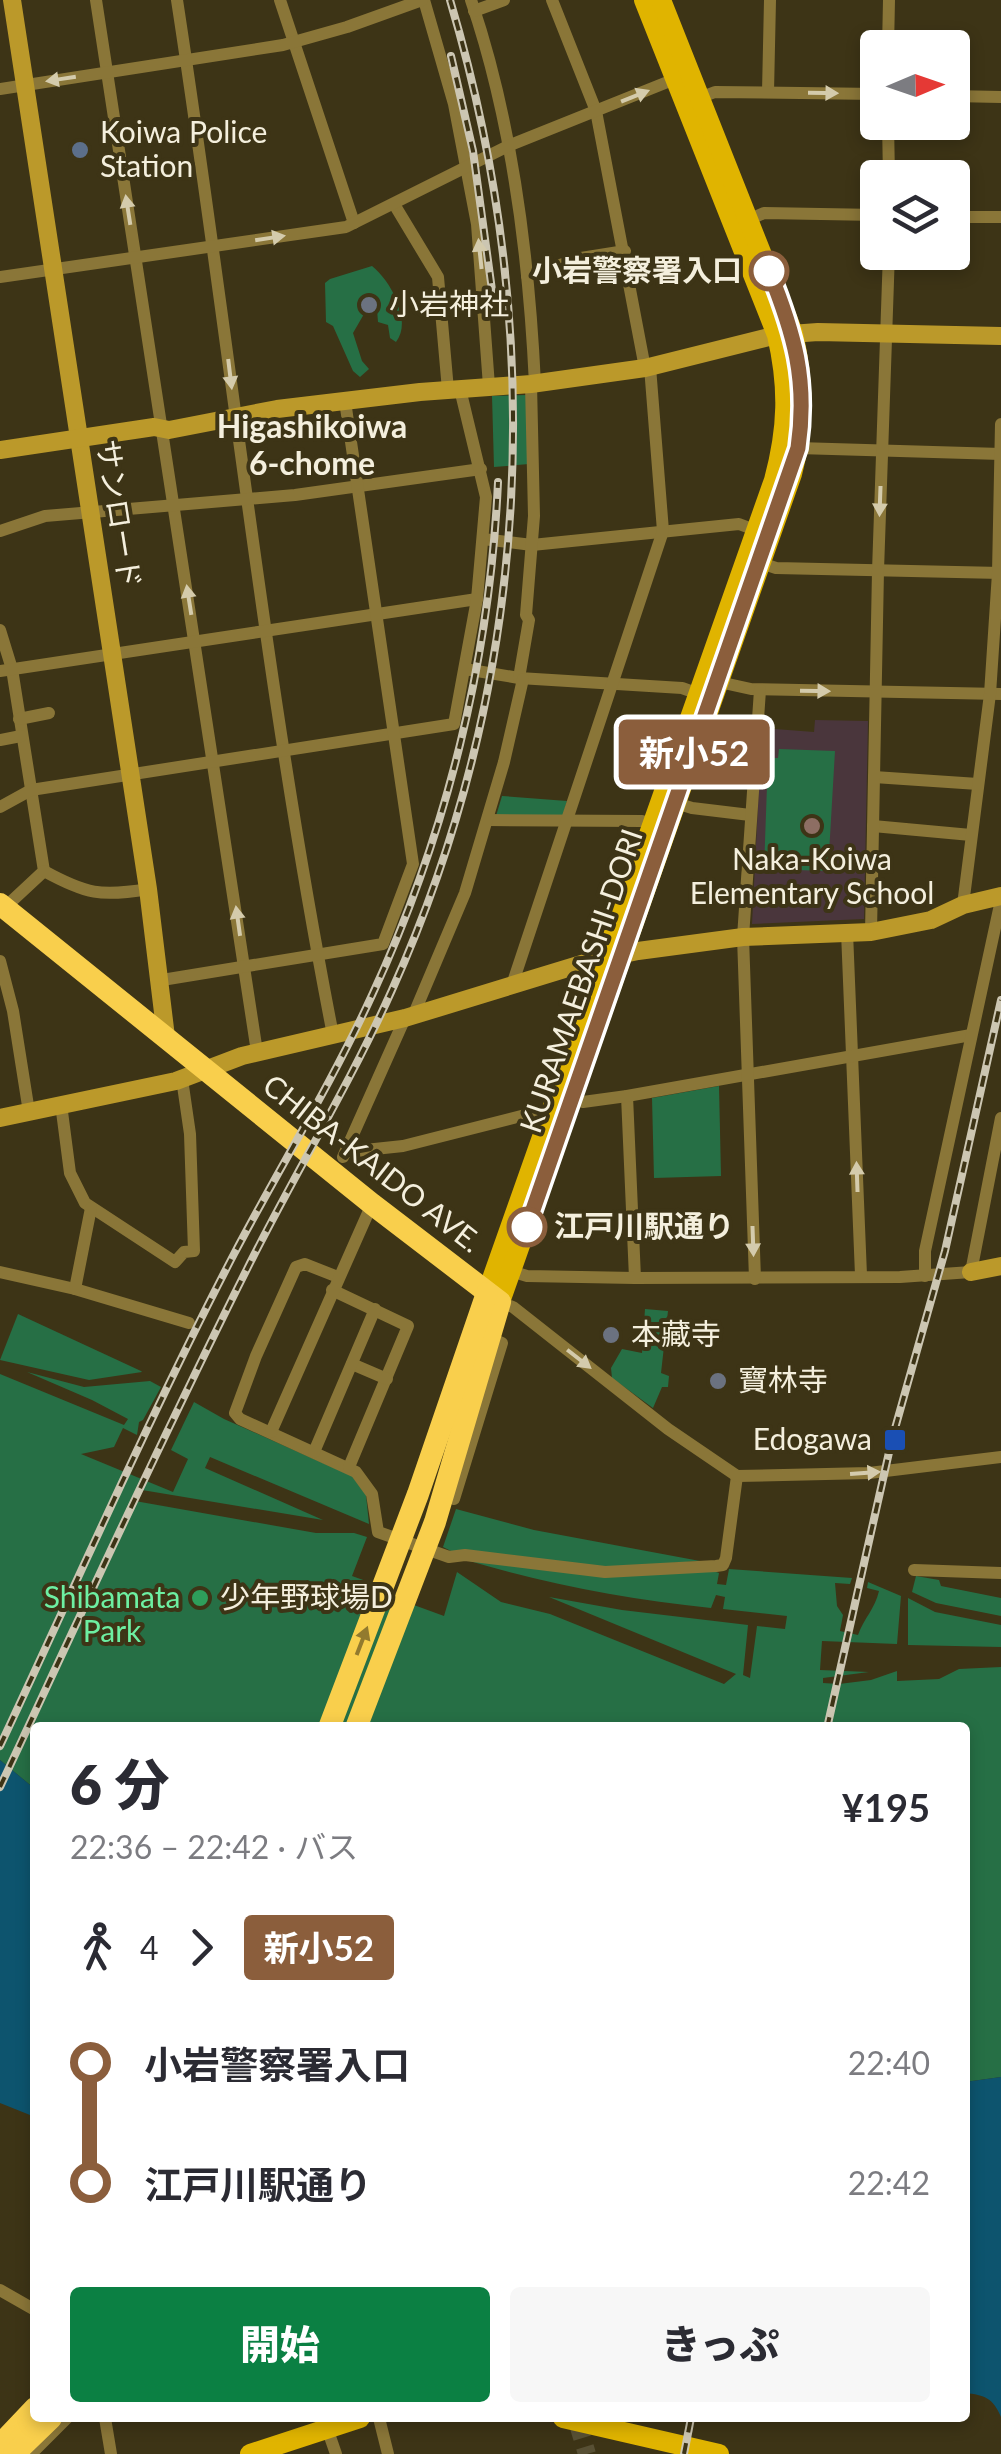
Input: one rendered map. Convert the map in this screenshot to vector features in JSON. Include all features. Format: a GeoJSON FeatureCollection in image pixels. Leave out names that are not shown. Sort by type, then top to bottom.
{"type":"FeatureCollection","features":[{"type":"Feature","properties":{"kind":"highway","name":"CHIBA-KAIDO AVE."},"geometry":{"type":"LineString","coordinates":[[1,908],[486,1292]]}},
{"type":"Feature","properties":{"kind":"highway"},"geometry":{"type":"LineString","coordinates":[[331,1722],[418,1494],[425,1448],[470,1295],[486,1292],[490,1338],[422,1556],[358,1722]]}},
{"type":"Feature","properties":{"kind":"highway"},"geometry":{"type":"LineString","coordinates":[[0,2446],[30,2413]]}},
{"type":"Feature","properties":{"kind":"highway"},"geometry":{"type":"LineString","coordinates":[[14,2454],[47,2422]]}},
{"type":"Feature","properties":{"kind":"main road","name":"KURAMAEBASHI-DORI"},"geometry":{"type":"LineString","coordinates":[[486,1292],[504,1268],[572,1099],[652,824],[774,480],[787,422],[785,334],[644,0]]}},
{"type":"Feature","properties":{"kind":"main road","name":"KURAMAEBASHI-DORI"},"geometry":{"type":"LineString","coordinates":[[504,1268],[549,1116],[676,803],[798,448],[802,398],[785,334],[748,220],[661,0]]}},
{"type":"Feature","properties":{"kind":"main road"},"geometry":{"type":"LineString","coordinates":[[250,2454],[347,2422]]}},
{"type":"Feature","properties":{"kind":"main road"},"geometry":{"type":"LineString","coordinates":[[581,2422],[719,2454]]}},
{"type":"Feature","properties":{"kind":"street","name":"サンロード"},"geometry":{"type":"LineString","coordinates":[[12,0],[162,980],[166,1036]]}},
{"type":"Feature","properties":{"kind":"street"},"geometry":{"type":"LineString","coordinates":[[96,0],[257,1052]]}},
{"type":"Feature","properties":{"kind":"street"},"geometry":{"type":"LineString","coordinates":[[178,0],[247,497],[334,1035]]}},
{"type":"Feature","properties":{"kind":"street"},"geometry":{"type":"LineString","coordinates":[[280,0],[354,223]]}},
{"type":"Feature","properties":{"kind":"street"},"geometry":{"type":"LineString","coordinates":[[0,89],[283,44],[423,0],[454,104],[467,169],[479,243],[489,386]]}},
{"type":"Feature","properties":{"kind":"street"},"geometry":{"type":"LineString","coordinates":[[332,1173],[346,1152],[465,893],[488,820],[521,679],[529,620],[526,615],[532,546],[533,384],[528,276],[508,146],[472,6],[504,0]]}},
{"type":"Feature","properties":{"kind":"street"},"geometry":{"type":"LineString","coordinates":[[512,985],[664,531],[647,368],[596,111],[552,0]]}},
{"type":"Feature","properties":{"kind":"street"},"geometry":{"type":"LineString","coordinates":[[768,92],[770,0]]}},
{"type":"Feature","properties":{"kind":"street"},"geometry":{"type":"LineString","coordinates":[[888,0],[888,30]]}},
{"type":"Feature","properties":{"kind":"street"},"geometry":{"type":"LineString","coordinates":[[0,277],[354,223],[508,146],[675,79]]}},
{"type":"Feature","properties":{"kind":"street"},"geometry":{"type":"LineString","coordinates":[[700,98],[716,92],[860,94]]}},
{"type":"Feature","properties":{"kind":"street"},"geometry":{"type":"LineString","coordinates":[[970,96],[1001,97]]}},
{"type":"Feature","properties":{"kind":"street"},"geometry":{"type":"LineString","coordinates":[[0,807],[31,790],[454,724],[477,599],[486,497],[481,469],[454,389],[438,278],[394,204]]}},
{"type":"Feature","properties":{"kind":"street"},"geometry":{"type":"LineString","coordinates":[[748,220],[764,213],[860,215]]}},
{"type":"Feature","properties":{"kind":"street"},"geometry":{"type":"LineString","coordinates":[[970,217],[1001,217]]}},
{"type":"Feature","properties":{"kind":"street"},"geometry":{"type":"LineString","coordinates":[[528,276],[580,258],[625,251]]}},
{"type":"Feature","properties":{"kind":"street"},"geometry":{"type":"LineString","coordinates":[[871,932],[889,270]]}},
{"type":"Feature","properties":{"kind":"street"},"geometry":{"type":"LineString","coordinates":[[0,450],[169,430],[344,401],[533,384],[647,368],[785,334],[1001,336]]}},
{"type":"Feature","properties":{"kind":"street"},"geometry":{"type":"LineString","coordinates":[[162,980],[383,944],[413,864],[344,401]]}},
{"type":"Feature","properties":{"kind":"street"},"geometry":{"type":"LineString","coordinates":[[963,905],[978,784],[995,694],[1001,424]]}},
{"type":"Feature","properties":{"kind":"street"},"geometry":{"type":"LineString","coordinates":[[798,448],[1000,454]]}},
{"type":"Feature","properties":{"kind":"street"},"geometry":{"type":"LineString","coordinates":[[0,531],[45,516],[355,487],[481,469]]}},
{"type":"Feature","properties":{"kind":"street"},"geometry":{"type":"LineString","coordinates":[[483,539],[532,546],[739,524],[755,530]]}},
{"type":"Feature","properties":{"kind":"street"},"geometry":{"type":"LineString","coordinates":[[761,563],[776,568],[999,573]]}},
{"type":"Feature","properties":{"kind":"street"},"geometry":{"type":"LineString","coordinates":[[6,670],[477,599]]}},
{"type":"Feature","properties":{"kind":"street"},"geometry":{"type":"LineString","coordinates":[[0,630],[44,870]]}},
{"type":"Feature","properties":{"kind":"street"},"geometry":{"type":"LineString","coordinates":[[465,669],[521,679],[682,688],[699,694]]}},
{"type":"Feature","properties":{"kind":"street"},"geometry":{"type":"LineString","coordinates":[[719,682],[760,690],[995,694]]}},
{"type":"Feature","properties":{"kind":"street"},"geometry":{"type":"LineString","coordinates":[[755,1278],[744,937],[760,690]]}},
{"type":"Feature","properties":{"kind":"street"},"geometry":{"type":"LineString","coordinates":[[18,718],[49,713]]}},
{"type":"Feature","properties":{"kind":"street"},"geometry":{"type":"LineString","coordinates":[[0,740],[21,736]]}},
{"type":"Feature","properties":{"kind":"street"},"geometry":{"type":"LineString","coordinates":[[874,777],[978,784]]}},
{"type":"Feature","properties":{"kind":"street"},"geometry":{"type":"LineString","coordinates":[[676,803],[750,815]]}},
{"type":"Feature","properties":{"kind":"street"},"geometry":{"type":"LineString","coordinates":[[488,820],[652,824]]}},
{"type":"Feature","properties":{"kind":"street"},"geometry":{"type":"LineString","coordinates":[[873,826],[971,835]]}},
{"type":"Feature","properties":{"kind":"street"},"geometry":{"type":"LineString","coordinates":[[44,870],[75,888],[108,896],[148,889]]}},
{"type":"Feature","properties":{"kind":"street"},"geometry":{"type":"LineString","coordinates":[[1,908],[44,870]]}},
{"type":"Feature","properties":{"kind":"street"},"geometry":{"type":"LineString","coordinates":[[0,1118],[182,1079],[257,1052],[409,1017],[614,956],[744,937],[871,932],[931,920],[963,905],[1001,898],[925,1251],[925,1276]]}},
{"type":"Feature","properties":{"kind":"street"},"geometry":{"type":"LineString","coordinates":[[848,932],[861,1275]]}},
{"type":"Feature","properties":{"kind":"street"},"geometry":{"type":"LineString","coordinates":[[0,961],[7,1019],[28,1112]]}},
{"type":"Feature","properties":{"kind":"street"},"geometry":{"type":"LineString","coordinates":[[572,1099],[583,1102],[627,1096],[971,1035]]}},
{"type":"Feature","properties":{"kind":"street"},"geometry":{"type":"LineString","coordinates":[[60,1104],[70,1173],[85,1204],[175,1262],[184,1252],[194,1251],[190,1134],[182,1079]]}},
{"type":"Feature","properties":{"kind":"street"},"geometry":{"type":"LineString","coordinates":[[627,1096],[635,1278]]}},
{"type":"Feature","properties":{"kind":"street"},"geometry":{"type":"LineString","coordinates":[[346,1152],[403,1146],[534,1113],[549,1116]]}},
{"type":"Feature","properties":{"kind":"street"},"geometry":{"type":"LineString","coordinates":[[971,1272],[1001,1118]]}},
{"type":"Feature","properties":{"kind":"street"},"geometry":{"type":"LineString","coordinates":[[271,1432],[372,1204]]}},
{"type":"Feature","properties":{"kind":"street"},"geometry":{"type":"LineString","coordinates":[[75,1288],[91,1208]]}},
{"type":"Feature","properties":{"kind":"street"},"geometry":{"type":"LineString","coordinates":[[348,1467],[408,1326],[375,1310],[305,1264],[296,1267],[235,1412],[240,1419],[348,1467],[362,1478],[372,1494],[378,1532],[398,1547],[422,1556],[465,1555],[605,1572],[722,1565],[738,1476]]}},
{"type":"Feature","properties":{"kind":"street"},"geometry":{"type":"LineString","coordinates":[[504,1268],[527,1276],[755,1278],[925,1276],[1001,1266]]}},
{"type":"Feature","properties":{"kind":"street"},"geometry":{"type":"LineString","coordinates":[[0,1272],[75,1288],[189,1323]]}},
{"type":"Feature","properties":{"kind":"street"},"geometry":{"type":"LineString","coordinates":[[486,1292],[513,1307],[668,1428],[738,1476],[869,1473],[1001,1457]]}},
{"type":"Feature","properties":{"kind":"street"},"geometry":{"type":"LineString","coordinates":[[314,1452],[375,1310]]}},
{"type":"Feature","properties":{"kind":"street"},"geometry":{"type":"LineString","coordinates":[[454,1499],[502,1343],[490,1338]]}},
{"type":"Feature","properties":{"kind":"street"},"geometry":{"type":"LineString","coordinates":[[352,1364],[387,1378]]}},
{"type":"Feature","properties":{"kind":"street"},"geometry":{"type":"LineString","coordinates":[[914,1570],[1001,1573]]}},
{"type":"Feature","properties":{"kind":"street"},"geometry":{"type":"LineString","coordinates":[[0,2290],[30,2307]]}},
{"type":"Feature","properties":{"kind":"street"},"geometry":{"type":"LineString","coordinates":[[31,2454],[63,2422]]}},
{"type":"Feature","properties":{"kind":"street"},"geometry":{"type":"LineString","coordinates":[[106,2422],[111,2454]]}},
{"type":"Feature","properties":{"kind":"street"},"geometry":{"type":"LineString","coordinates":[[380,2422],[388,2454]]}},
{"type":"Feature","properties":{"kind":"street"},"geometry":{"type":"LineString","coordinates":[[327,2428],[336,2454]]}},
{"type":"Feature","properties":{"kind":"shaded area","name":"Naka-Koiwa Elementary School"},"geometry":{"type":"Polygon","coordinates":[[[815,720],[868,721],[864,919],[752,924],[762,728],[814,732],[815,720]]]}},
{"type":"Feature","properties":{"kind":"green space"},"geometry":{"type":"Polygon","coordinates":[[[372,266],[397,301],[401,333],[396,342],[390,338],[388,325],[378,322],[376,297],[372,294],[362,299],[364,314],[353,333],[362,361],[369,369],[360,377],[353,371],[333,326],[326,322],[325,283],[372,266]]]}},
{"type":"Feature","properties":{"kind":"green space"},"geometry":{"type":"Polygon","coordinates":[[[527,395],[529,464],[494,467],[492,396],[527,395]]]}},
{"type":"Feature","properties":{"kind":"green space"},"geometry":{"type":"Polygon","coordinates":[[[779,749],[835,751],[828,871],[764,869],[768,758],[778,758],[779,749]]]}},
{"type":"Feature","properties":{"kind":"green space"},"geometry":{"type":"Polygon","coordinates":[[[502,796],[567,801],[563,815],[496,816],[502,796]]]}},
{"type":"Feature","properties":{"kind":"green space"},"geometry":{"type":"Polygon","coordinates":[[[719,1086],[721,1176],[654,1178],[652,1098],[719,1086]]]}},
{"type":"Feature","properties":{"kind":"green space"},"geometry":{"type":"Polygon","coordinates":[[[645,1309],[668,1311],[661,1373],[669,1376],[668,1387],[662,1387],[653,1408],[612,1378],[611,1368],[622,1349],[642,1353],[645,1309]]]}},
{"type":"Feature","properties":{"kind":"green space"},"geometry":{"type":"Polygon","coordinates":[[[18,1314],[142,1372],[89,1380],[0,1360],[18,1314]]]}},
{"type":"Feature","properties":{"kind":"green space","name":"Shibamata Park"},"geometry":{"type":"Polygon","coordinates":[[[27,1372],[84,1387],[150,1381],[161,1387],[139,1422],[137,1435],[123,1428],[114,1447],[81,1454],[173,1492],[188,1459],[171,1450],[194,1402],[352,1476],[366,1495],[369,1524],[210,1457],[205,1468],[323,1520],[136,1489],[135,1501],[316,1533],[367,1537],[352,1576],[394,1591],[392,1597],[444,1616],[457,1572],[501,1602],[550,1614],[724,1684],[736,1674],[549,1597],[748,1625],[743,1675],[750,1678],[757,1626],[785,1629],[787,1616],[723,1609],[725,1597],[716,1595],[711,1608],[618,1595],[466,1560],[604,1576],[710,1570],[719,1573],[717,1584],[726,1585],[729,1569],[852,1578],[850,1584],[835,1583],[837,1606],[843,1615],[840,1631],[858,1635],[879,1591],[867,1588],[868,1582],[901,1596],[897,1644],[822,1641],[820,1670],[869,1672],[823,1678],[823,1683],[871,1680],[897,1671],[897,1681],[939,1679],[959,1669],[1001,1667],[1001,2077],[970,2081],[970,1722],[30,1722],[30,1785],[0,1760],[0,1374],[124,1425],[128,1419],[27,1372]]]}},
{"type":"Feature","properties":{"kind":"green space"},"geometry":{"type":"Polygon","coordinates":[[[456,1509],[534,1530],[700,1561],[603,1568],[453,1552],[443,1547],[456,1509]]]}},
{"type":"Feature","properties":{"kind":"green space"},"geometry":{"type":"Polygon","coordinates":[[[916,1576],[939,1580],[941,1586],[1001,1598],[1001,1616],[936,1603],[912,1592],[916,1576]]]}},
{"type":"Feature","properties":{"kind":"green space"},"geometry":{"type":"Polygon","coordinates":[[[908,1598],[935,1612],[1001,1625],[1001,1647],[908,1645],[908,1598]]]}},
{"type":"Feature","properties":{"kind":"water"},"geometry":{"type":"Polygon","coordinates":[[[0,1760],[30,1785],[30,2115],[0,2103],[0,1760]]]}},
{"type":"Feature","properties":{"kind":"water"},"geometry":{"type":"Polygon","coordinates":[[[1001,2077],[1001,2417],[988,2399],[970,2394],[970,2081],[1001,2077]]]}},
{"type":"Feature","properties":{"kind":"tunnel"},"geometry":{"type":"LineString","coordinates":[[577,2422],[587,2454]]}},
{"type":"Feature","properties":{"kind":"railway"},"geometry":{"type":"LineString","coordinates":[[30,1722],[215,1333],[392,990],[439,871],[475,749],[499,625],[511,500],[512,375],[502,249],[481,124],[450,0]]}},
{"type":"Feature","properties":{"kind":"railway"},"geometry":{"type":"LineString","coordinates":[[451,56],[473,151],[495,312]]}},
{"type":"Feature","properties":{"kind":"railway"},"geometry":{"type":"LineString","coordinates":[[0,1746],[173,1376],[234,1254],[340,1060],[399,932],[423,870],[460,744],[486,614],[498,482]]}},
{"type":"Feature","properties":{"kind":"railway"},"geometry":{"type":"LineString","coordinates":[[828,1722],[892,1439],[945,1251],[1001,1000]]}},
{"type":"Feature","properties":{"kind":"railway"},"geometry":{"type":"LineString","coordinates":[[0,1787],[30,1723]]}},
{"type":"Feature","properties":{"kind":"railway"},"geometry":{"type":"LineString","coordinates":[[684,2454],[690,2422]]}},
{"type":"Feature","properties":{"kind":"bus line","name":"新小52"},"geometry":{"type":"LineString","coordinates":[[527,1227],[792,474],[802,421],[802,378],[794,333],[769,271]]}},
{"type":"Feature","properties":{"kind":"place","name":"Koiwa Police Station"},"geometry":{"type":"Point","coordinates":[80,150]}},
{"type":"Feature","properties":{"kind":"place","name":"小岩警察署入口"},"geometry":{"type":"Point","coordinates":[769,271]}},
{"type":"Feature","properties":{"kind":"place","name":"小岩神社"},"geometry":{"type":"Point","coordinates":[369,305]}},
{"type":"Feature","properties":{"kind":"place","name":"Naka-Koiwa Elementary School"},"geometry":{"type":"Point","coordinates":[812,826]}},
{"type":"Feature","properties":{"kind":"place","name":"江戸川駅通り"},"geometry":{"type":"Point","coordinates":[527,1227]}},
{"type":"Feature","properties":{"kind":"place","name":"本藏寺"},"geometry":{"type":"Point","coordinates":[611,1335]}},
{"type":"Feature","properties":{"kind":"place","name":"寶林寺"},"geometry":{"type":"Point","coordinates":[718,1381]}},
{"type":"Feature","properties":{"kind":"place","name":"Edogawa"},"geometry":{"type":"Point","coordinates":[895,1440]}},
{"type":"Feature","properties":{"kind":"place","name":"少年野球場D"},"geometry":{"type":"Point","coordinates":[200,1598]}},
{"type":"Feature","properties":{"kind":"district","name":"Higashikoiwa 6-chome"},"geometry":{"type":"Point","coordinates":[312,446]}}]}
